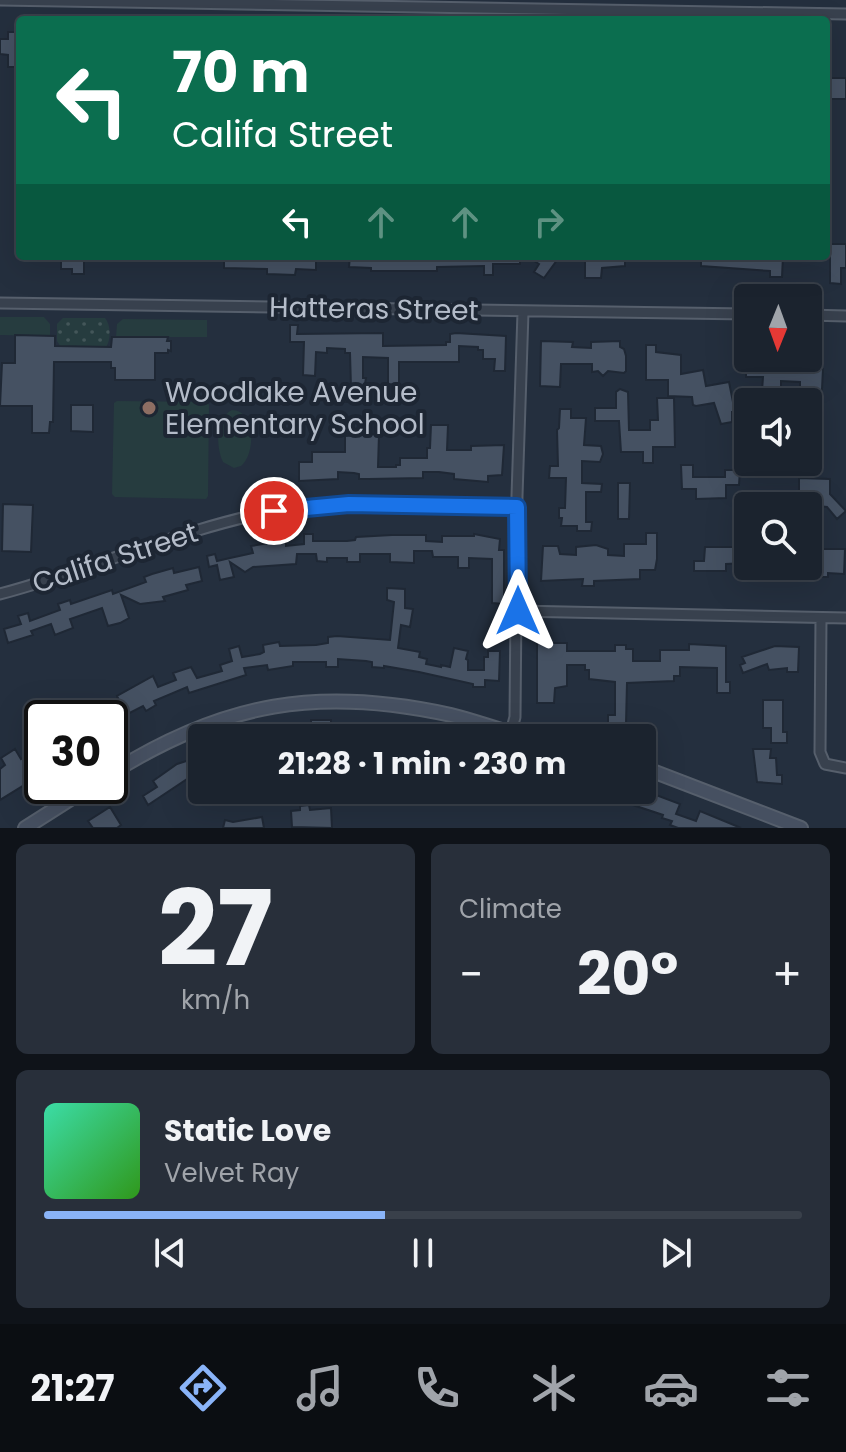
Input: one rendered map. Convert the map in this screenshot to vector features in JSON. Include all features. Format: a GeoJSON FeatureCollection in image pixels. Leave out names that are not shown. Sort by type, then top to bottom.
{"type":"FeatureCollection","features":[{"type":"Feature","properties":{"kind":"street"},"geometry":{"type":"LineString","coordinates":[[0,0],[846,14]]}},
{"type":"Feature","properties":{"kind":"street","name":"Hatteras Street"},"geometry":{"type":"LineString","coordinates":[[0,303],[734,314]]}},
{"type":"Feature","properties":{"kind":"street"},"geometry":{"type":"LineString","coordinates":[[513,724],[523,312]]}},
{"type":"Feature","properties":{"kind":"street"},"geometry":{"type":"LineString","coordinates":[[822,315],[846,316]]}},
{"type":"Feature","properties":{"kind":"street","name":"Califa Street"},"geometry":{"type":"LineString","coordinates":[[0,594],[42,583],[220,523],[274,511],[349,504],[517,507]]}},
{"type":"Feature","properties":{"kind":"street"},"geometry":{"type":"LineString","coordinates":[[518,611],[846,618]]}},
{"type":"Feature","properties":{"kind":"street"},"geometry":{"type":"LineString","coordinates":[[821,618],[820,752],[825,764],[846,768]]}},
{"type":"Feature","properties":{"kind":"street"},"geometry":{"type":"LineString","coordinates":[[207,724],[282,704],[362,701],[450,715],[482,724]]}},
{"type":"Feature","properties":{"kind":"street"},"geometry":{"type":"LineString","coordinates":[[128,763],[188,731]]}},
{"type":"Feature","properties":{"kind":"street"},"geometry":{"type":"LineString","coordinates":[[656,772],[801,828]]}},
{"type":"Feature","properties":{"kind":"street"},"geometry":{"type":"LineString","coordinates":[[25,828],[63,804]]}},
{"type":"Feature","properties":{"kind":"green space"},"geometry":{"type":"Polygon","coordinates":[[[0,317],[44,317],[50,324],[50,336],[0,335],[0,317]]]}},
{"type":"Feature","properties":{"kind":"green space"},"geometry":{"type":"Polygon","coordinates":[[[63,318],[105,318],[110,332],[106,347],[61,347],[57,341],[57,324],[63,318]]]}},
{"type":"Feature","properties":{"kind":"green space"},"geometry":{"type":"Polygon","coordinates":[[[123,319],[207,320],[207,337],[116,337],[117,324],[123,319]]]}},
{"type":"Feature","properties":{"kind":"green space"},"geometry":{"type":"Polygon","coordinates":[[[207,402],[206,499],[115,497],[112,494],[114,403],[207,402]]]}},
{"type":"Feature","properties":{"kind":"green space"},"geometry":{"type":"Polygon","coordinates":[[[232,410],[246,417],[251,434],[246,460],[234,468],[223,462],[218,441],[222,419],[232,410]]]}},
{"type":"Feature","properties":{"kind":"building"},"geometry":{"type":"Polygon","coordinates":[[[8,32],[16,32],[16,67],[8,67],[8,55],[0,54],[0,39],[8,39],[8,32]]]}},
{"type":"Feature","properties":{"kind":"building"},"geometry":{"type":"Polygon","coordinates":[[[830,78],[846,78],[846,99],[830,99],[830,78]]]}},
{"type":"Feature","properties":{"kind":"building"},"geometry":{"type":"Polygon","coordinates":[[[830,244],[846,244],[846,268],[841,268],[841,284],[830,283],[830,244]]]}},
{"type":"Feature","properties":{"kind":"building"},"geometry":{"type":"Polygon","coordinates":[[[61,260],[84,260],[84,274],[72,274],[72,269],[61,269],[61,260]]]}},
{"type":"Feature","properties":{"kind":"building"},"geometry":{"type":"Polygon","coordinates":[[[224,260],[316,260],[316,270],[296,269],[295,275],[267,274],[267,269],[224,268],[224,260]]]}},
{"type":"Feature","properties":{"kind":"building"},"geometry":{"type":"Polygon","coordinates":[[[350,260],[520,260],[520,264],[493,264],[493,275],[484,275],[484,266],[437,267],[437,271],[371,271],[371,268],[349,267],[350,260]]]}},
{"type":"Feature","properties":{"kind":"building"},"geometry":{"type":"Polygon","coordinates":[[[532,260],[557,260],[544,278],[534,272],[539,264],[532,260]]]}},
{"type":"Feature","properties":{"kind":"building"},"geometry":{"type":"Polygon","coordinates":[[[585,260],[625,260],[625,266],[602,268],[601,278],[585,278],[585,260]]]}},
{"type":"Feature","properties":{"kind":"building"},"geometry":{"type":"Polygon","coordinates":[[[701,260],[783,260],[782,277],[770,277],[770,271],[701,266],[701,260]]]}},
{"type":"Feature","properties":{"kind":"building"},"geometry":{"type":"Polygon","coordinates":[[[290,325],[298,325],[297,334],[383,333],[383,346],[446,345],[450,342],[450,334],[456,333],[506,336],[505,371],[494,371],[495,359],[483,359],[483,350],[478,350],[478,347],[459,346],[459,362],[399,362],[399,385],[388,384],[388,358],[363,357],[363,378],[366,378],[362,402],[345,402],[345,387],[351,388],[350,353],[345,353],[345,349],[327,348],[327,353],[316,352],[315,376],[303,375],[304,342],[290,342],[290,325]]]}},
{"type":"Feature","properties":{"kind":"building"},"geometry":{"type":"Polygon","coordinates":[[[15,335],[55,336],[55,346],[111,347],[112,337],[168,337],[171,351],[155,353],[155,380],[115,380],[115,368],[111,368],[111,362],[54,362],[53,422],[50,422],[49,433],[32,433],[32,406],[0,406],[2,363],[15,363],[15,335]]]}},
{"type":"Feature","properties":{"kind":"building"},"geometry":{"type":"Polygon","coordinates":[[[541,341],[573,342],[572,347],[591,348],[591,342],[620,341],[626,356],[626,371],[608,371],[603,376],[598,371],[592,372],[592,364],[561,364],[560,387],[540,386],[541,341]]]}},
{"type":"Feature","properties":{"kind":"building"},"geometry":{"type":"Polygon","coordinates":[[[646,345],[656,345],[656,352],[681,355],[681,374],[703,370],[706,386],[729,382],[734,407],[732,422],[721,424],[714,403],[696,406],[692,397],[668,396],[668,380],[646,380],[646,345]]]}},
{"type":"Feature","properties":{"kind":"building"},"geometry":{"type":"Polygon","coordinates":[[[823,369],[822,389],[800,388],[800,382],[781,381],[781,388],[762,388],[763,377],[746,377],[746,372],[822,372],[823,369]]]}},
{"type":"Feature","properties":{"kind":"building"},"geometry":{"type":"Polygon","coordinates":[[[620,389],[628,392],[629,430],[650,430],[650,420],[658,420],[657,398],[674,398],[675,447],[653,447],[653,463],[643,463],[643,452],[621,452],[619,421],[595,421],[595,408],[616,408],[616,392],[620,389]]]}},
{"type":"Feature","properties":{"kind":"building"},"geometry":{"type":"Polygon","coordinates":[[[71,405],[93,405],[93,432],[71,431],[71,405]]]}},
{"type":"Feature","properties":{"kind":"building"},"geometry":{"type":"Polygon","coordinates":[[[560,409],[571,409],[571,418],[586,418],[584,445],[601,446],[603,454],[600,462],[582,461],[582,483],[602,484],[601,492],[586,492],[586,522],[592,522],[591,531],[577,531],[577,526],[561,526],[559,508],[565,508],[566,478],[549,478],[550,466],[558,466],[560,409]]]}},
{"type":"Feature","properties":{"kind":"building"},"geometry":{"type":"Polygon","coordinates":[[[431,425],[448,425],[447,450],[504,445],[502,475],[488,476],[488,482],[454,479],[454,474],[439,472],[423,472],[423,478],[359,479],[359,474],[338,472],[338,479],[299,481],[299,462],[312,462],[312,452],[345,452],[345,436],[379,434],[378,467],[396,467],[400,465],[400,458],[427,458],[431,425]]]}},
{"type":"Feature","properties":{"kind":"building"},"geometry":{"type":"Polygon","coordinates":[[[681,465],[693,465],[693,477],[725,477],[725,470],[734,470],[734,476],[740,476],[739,485],[726,485],[726,498],[696,499],[696,489],[682,489],[681,465]]]}},
{"type":"Feature","properties":{"kind":"building"},"geometry":{"type":"Polygon","coordinates":[[[799,478],[830,479],[830,494],[846,511],[837,519],[827,507],[822,506],[822,492],[799,492],[799,478]]]}},
{"type":"Feature","properties":{"kind":"building"},"geometry":{"type":"Polygon","coordinates":[[[618,483],[630,483],[629,519],[618,519],[618,483]]]}},
{"type":"Feature","properties":{"kind":"building"},"geometry":{"type":"Polygon","coordinates":[[[3,504],[33,505],[31,552],[2,551],[3,504]]]}},
{"type":"Feature","properties":{"kind":"building"},"geometry":{"type":"Polygon","coordinates":[[[646,533],[657,533],[657,559],[655,570],[640,570],[640,579],[594,581],[594,586],[582,586],[583,579],[541,581],[543,546],[558,546],[560,554],[576,555],[576,547],[596,545],[608,549],[608,555],[624,556],[624,544],[646,544],[646,533]]]}},
{"type":"Feature","properties":{"kind":"building"},"geometry":{"type":"Polygon","coordinates":[[[304,534],[313,534],[313,541],[426,535],[426,541],[442,542],[442,536],[474,534],[500,539],[499,550],[504,550],[504,604],[492,603],[492,559],[469,558],[469,568],[458,568],[458,557],[433,557],[432,551],[414,551],[414,563],[390,562],[390,554],[360,554],[360,562],[347,562],[347,558],[327,558],[327,562],[317,561],[316,554],[297,554],[296,564],[253,567],[245,572],[230,562],[234,577],[220,580],[217,565],[209,567],[207,556],[215,554],[217,561],[253,553],[251,546],[286,540],[286,546],[304,544],[304,534]]]}},
{"type":"Feature","properties":{"kind":"building"},"geometry":{"type":"Polygon","coordinates":[[[705,547],[734,547],[734,564],[726,564],[726,571],[694,571],[694,561],[704,561],[705,547]]]}},
{"type":"Feature","properties":{"kind":"building"},"geometry":{"type":"Polygon","coordinates":[[[822,549],[845,549],[844,574],[828,573],[828,577],[822,577],[822,549]]]}},
{"type":"Feature","properties":{"kind":"building"},"geometry":{"type":"Polygon","coordinates":[[[199,567],[202,581],[186,585],[188,590],[163,597],[165,601],[140,604],[121,595],[129,618],[120,623],[108,626],[102,608],[70,619],[73,628],[55,635],[51,624],[31,631],[33,635],[8,643],[4,629],[21,624],[18,616],[28,613],[30,621],[60,610],[58,604],[70,600],[71,604],[112,590],[113,594],[146,582],[144,577],[173,568],[174,573],[199,567]]]}},
{"type":"Feature","properties":{"kind":"building"},"geometry":{"type":"Polygon","coordinates":[[[387,588],[405,589],[405,608],[413,609],[410,627],[401,625],[398,648],[420,652],[419,657],[427,659],[426,664],[441,667],[450,667],[454,648],[468,651],[468,670],[484,670],[484,657],[488,657],[488,651],[500,651],[499,681],[485,680],[485,687],[473,687],[473,684],[419,672],[372,667],[372,662],[338,659],[338,667],[326,667],[326,662],[293,662],[293,666],[268,670],[267,665],[244,668],[246,675],[189,693],[187,687],[154,701],[156,705],[146,711],[143,706],[128,714],[128,700],[114,700],[153,676],[158,687],[176,680],[173,673],[191,667],[197,678],[222,671],[220,665],[232,661],[229,649],[239,646],[242,657],[260,654],[264,652],[263,645],[279,642],[280,646],[316,645],[328,643],[328,637],[337,636],[390,640],[394,602],[387,600],[387,588]]]}},
{"type":"Feature","properties":{"kind":"building"},"geometry":{"type":"Polygon","coordinates":[[[537,643],[567,643],[567,651],[615,651],[615,645],[626,645],[626,649],[633,649],[633,661],[660,661],[660,650],[689,650],[689,644],[726,646],[726,682],[730,682],[730,693],[717,693],[717,668],[680,667],[680,676],[674,676],[674,681],[627,683],[626,724],[608,724],[608,715],[615,715],[615,682],[589,679],[589,670],[585,670],[585,665],[567,665],[567,686],[555,688],[554,703],[537,703],[537,643]]]}},
{"type":"Feature","properties":{"kind":"building"},"geometry":{"type":"Polygon","coordinates":[[[775,646],[799,647],[798,672],[787,672],[787,668],[769,670],[767,664],[743,673],[740,665],[745,663],[742,657],[775,646]]]}},
{"type":"Feature","properties":{"kind":"building"},"geometry":{"type":"Polygon","coordinates":[[[763,700],[783,700],[783,732],[787,732],[787,743],[771,743],[771,728],[763,728],[763,700]]]}},
{"type":"Feature","properties":{"kind":"building"},"geometry":{"type":"Polygon","coordinates":[[[311,720],[331,720],[331,724],[311,724],[311,720]]]}},
{"type":"Feature","properties":{"kind":"building"},"geometry":{"type":"Polygon","coordinates":[[[15,749],[21,759],[24,757],[24,785],[0,800],[0,769],[5,765],[1,758],[15,749]]]}},
{"type":"Feature","properties":{"kind":"building"},"geometry":{"type":"Polygon","coordinates":[[[753,749],[771,749],[770,758],[776,758],[777,775],[782,775],[782,784],[757,782],[753,749]]]}},
{"type":"Feature","properties":{"kind":"building"},"geometry":{"type":"Polygon","coordinates":[[[188,760],[188,778],[148,805],[143,796],[157,787],[153,781],[177,764],[188,760]]]}},
{"type":"Feature","properties":{"kind":"building"},"geometry":{"type":"Polygon","coordinates":[[[656,795],[680,804],[676,814],[696,821],[700,811],[741,828],[678,828],[670,825],[672,821],[662,818],[663,815],[630,804],[656,804],[656,795]]]}},
{"type":"Feature","properties":{"kind":"building"},"geometry":{"type":"Polygon","coordinates":[[[309,805],[310,810],[331,808],[332,828],[292,827],[291,811],[309,805]]]}},
{"type":"Feature","properties":{"kind":"building"},"geometry":{"type":"Polygon","coordinates":[[[110,807],[121,825],[117,828],[93,828],[88,821],[110,807]]]}},
{"type":"Feature","properties":{"kind":"building"},"geometry":{"type":"Polygon","coordinates":[[[262,817],[264,828],[223,828],[225,820],[233,822],[262,817]]]}},
{"type":"Feature","properties":{"kind":"place","name":"Woodlake Avenue Elementary School"},"geometry":{"type":"Point","coordinates":[149,408]}},
{"type":"Feature","properties":{"kind":"route"},"geometry":{"type":"LineString","coordinates":[[274,511],[349,504],[517,507],[518,611]]}}]}
